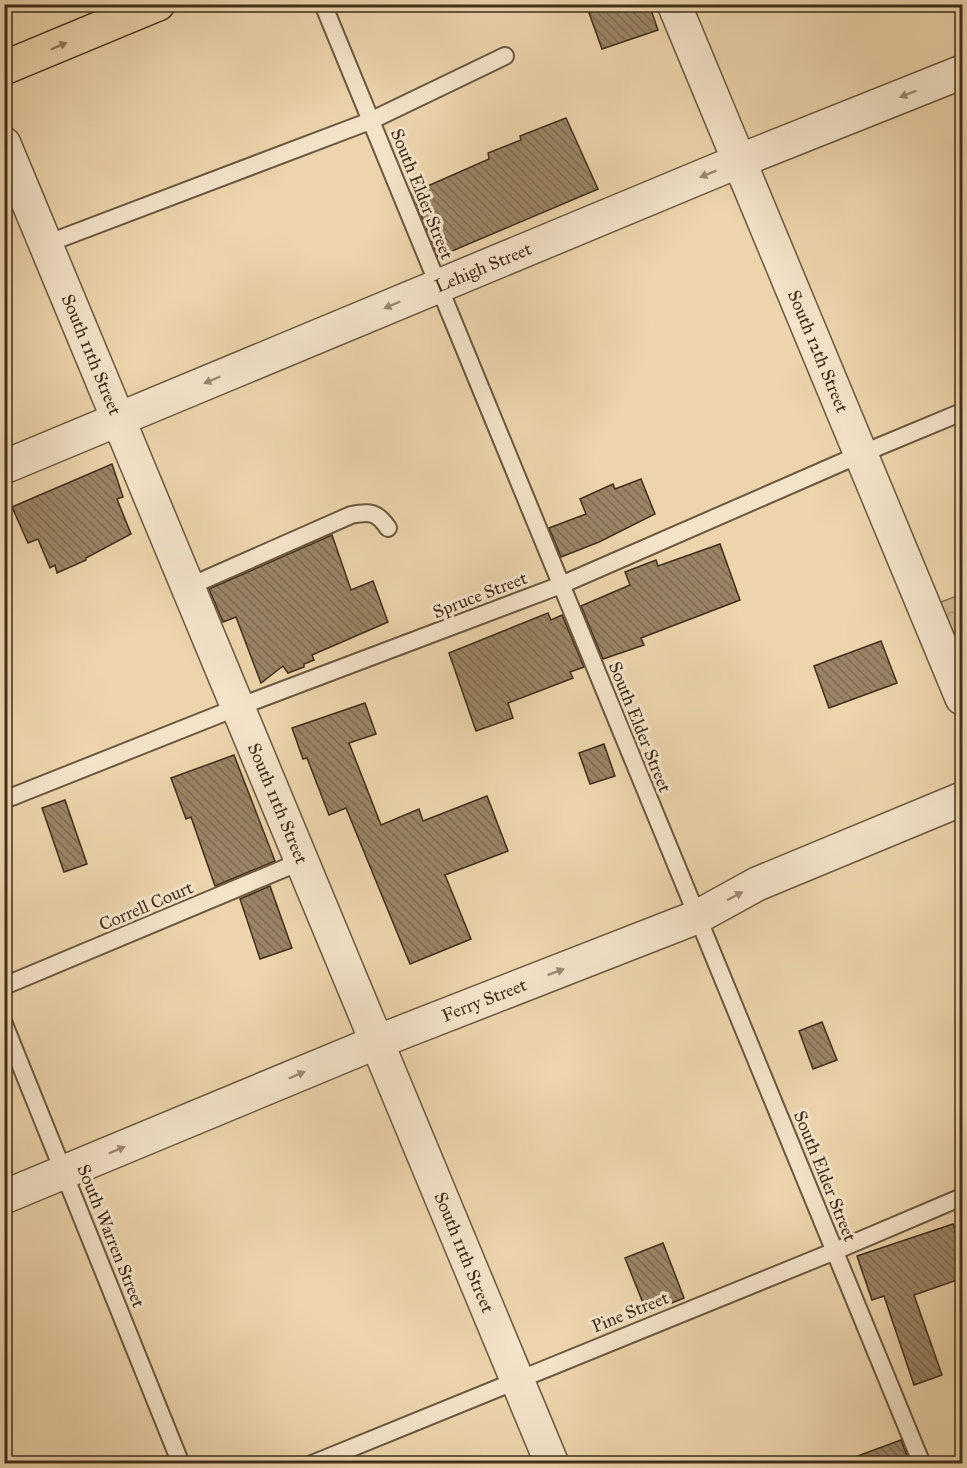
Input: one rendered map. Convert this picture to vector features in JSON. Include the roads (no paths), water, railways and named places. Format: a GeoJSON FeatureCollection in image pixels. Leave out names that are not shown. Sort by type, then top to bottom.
{"type":"FeatureCollection","features":[{"type":"Feature","properties":{"kind":"main road"},"geometry":{"type":"LineString","coordinates":[[4,68],[158,4]]}},
{"type":"Feature","properties":{"kind":"street","name":"South 12th Street"},"geometry":{"type":"LineString","coordinates":[[674,4],[963,698]]}},
{"type":"Feature","properties":{"kind":"street","name":"Lehigh Street"},"geometry":{"type":"LineString","coordinates":[[4,467],[739,161],[963,72]]}},
{"type":"Feature","properties":{"kind":"street","name":"South 11th Street"},"geometry":{"type":"LineString","coordinates":[[4,144],[552,1464]]}},
{"type":"Feature","properties":{"kind":"street","name":"Ferry Street"},"geometry":{"type":"LineString","coordinates":[[4,1197],[377,1042],[697,917],[757,884],[963,799]]}},
{"type":"Feature","properties":{"kind":"lane","name":"South Elder Street"},"geometry":{"type":"LineString","coordinates":[[323,4],[922,1464]]}},
{"type":"Feature","properties":{"kind":"lane"},"geometry":{"type":"LineString","coordinates":[[46,244],[370,121],[505,56]]}},
{"type":"Feature","properties":{"kind":"lane","name":"Spruce Street"},"geometry":{"type":"LineString","coordinates":[[4,800],[238,707],[561,585],[963,412]]}},
{"type":"Feature","properties":{"kind":"lane"},"geometry":{"type":"LineString","coordinates":[[188,587],[351,515],[367,512],[381,518],[388,528]]}},
{"type":"Feature","properties":{"kind":"lane","name":"Correll Court"},"geometry":{"type":"LineString","coordinates":[[4,986],[302,861]]}},
{"type":"Feature","properties":{"kind":"lane","name":"South Warren Street"},"geometry":{"type":"LineString","coordinates":[[4,1024],[181,1464]]}},
{"type":"Feature","properties":{"kind":"lane","name":"Pine Street"},"geometry":{"type":"LineString","coordinates":[[312,1464],[963,1197]]}}]}
